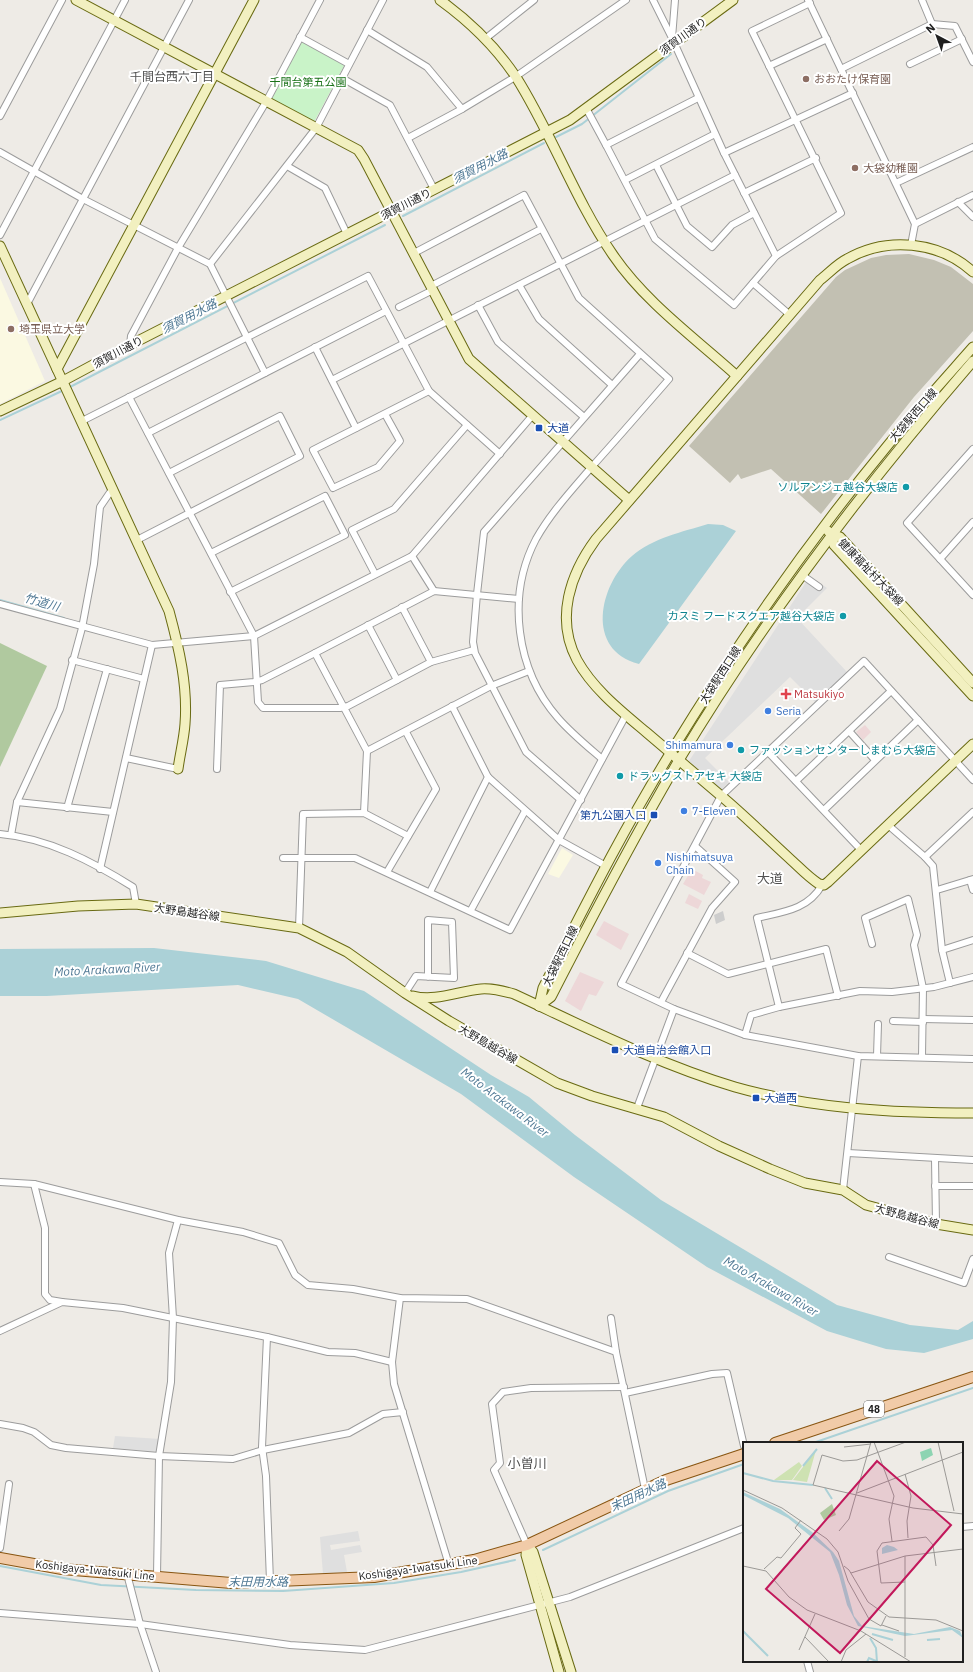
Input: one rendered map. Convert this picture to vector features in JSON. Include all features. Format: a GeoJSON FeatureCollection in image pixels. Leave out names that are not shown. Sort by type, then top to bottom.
{"type":"FeatureCollection","features":[{"type":"Feature","properties":{"kind":"main road","name":"48"},"geometry":{"type":"LineString","coordinates":[[779,1442],[973,1377]]}},
{"type":"Feature","properties":{"kind":"main road","name":"Koshigaya-Iwatsuki Line"},"geometry":{"type":"LineString","coordinates":[[0,1558],[62,1569],[128,1578],[157,1576],[231,1583],[374,1576],[448,1565],[492,1556],[527,1545],[645,1489],[688,1472],[743,1453]]}},
{"type":"Feature","properties":{"kind":"street"},"geometry":{"type":"LineString","coordinates":[[0,116],[62,0]]}},
{"type":"Feature","properties":{"kind":"street"},"geometry":{"type":"LineString","coordinates":[[76,0],[358,150],[472,363],[629,500]]}},
{"type":"Feature","properties":{"kind":"street"},"geometry":{"type":"LineString","coordinates":[[0,236],[125,0]]}},
{"type":"Feature","properties":{"kind":"street"},"geometry":{"type":"LineString","coordinates":[[27,304],[189,0]]}},
{"type":"Feature","properties":{"kind":"street"},"geometry":{"type":"LineString","coordinates":[[57,369],[254,0]]}},
{"type":"Feature","properties":{"kind":"street"},"geometry":{"type":"LineString","coordinates":[[130,345],[131,336],[178,248],[266,102],[320,0]]}},
{"type":"Feature","properties":{"kind":"street"},"geometry":{"type":"LineString","coordinates":[[210,264],[316,128],[383,0]]}},
{"type":"Feature","properties":{"kind":"street"},"geometry":{"type":"LineString","coordinates":[[440,0],[470,24],[485,39],[515,77],[614,257],[646,294],[737,376]]}},
{"type":"Feature","properties":{"kind":"street"},"geometry":{"type":"LineString","coordinates":[[408,138],[462,109],[515,77],[626,0]]}},
{"type":"Feature","properties":{"kind":"street"},"geometry":{"type":"LineString","coordinates":[[653,0],[673,40],[724,153],[776,256]]}},
{"type":"Feature","properties":{"kind":"street"},"geometry":{"type":"LineString","coordinates":[[673,40],[675,0]]}},
{"type":"Feature","properties":{"kind":"street","name":"須賀川通り"},"geometry":{"type":"LineString","coordinates":[[0,411],[63,381],[130,345],[570,120],[673,40],[733,0]]}},
{"type":"Feature","properties":{"kind":"street"},"geometry":{"type":"LineString","coordinates":[[922,0],[932,24]]}},
{"type":"Feature","properties":{"kind":"street"},"geometry":{"type":"LineString","coordinates":[[485,39],[531,1]]}},
{"type":"Feature","properties":{"kind":"street"},"geometry":{"type":"LineString","coordinates":[[586,108],[655,239],[734,305],[776,256],[841,213],[816,158],[752,31],[809,2],[915,224],[911,245]]}},
{"type":"Feature","properties":{"kind":"street"},"geometry":{"type":"LineString","coordinates":[[841,69],[932,24],[955,26],[973,62]]}},
{"type":"Feature","properties":{"kind":"street"},"geometry":{"type":"LineString","coordinates":[[367,30],[427,67],[462,109]]}},
{"type":"Feature","properties":{"kind":"street"},"geometry":{"type":"LineString","coordinates":[[300,37],[349,64]]}},
{"type":"Feature","properties":{"kind":"street"},"geometry":{"type":"LineString","coordinates":[[769,66],[827,39]]}},
{"type":"Feature","properties":{"kind":"street"},"geometry":{"type":"LineString","coordinates":[[910,64],[962,39]]}},
{"type":"Feature","properties":{"kind":"street"},"geometry":{"type":"LineString","coordinates":[[342,78],[390,105],[434,189]]}},
{"type":"Feature","properties":{"kind":"street"},"geometry":{"type":"LineString","coordinates":[[724,153],[853,93]]}},
{"type":"Feature","properties":{"kind":"street"},"geometry":{"type":"LineString","coordinates":[[606,145],[698,98]]}},
{"type":"Feature","properties":{"kind":"street"},"geometry":{"type":"LineString","coordinates":[[625,180],[715,134]]}},
{"type":"Feature","properties":{"kind":"street"},"geometry":{"type":"LineString","coordinates":[[896,183],[973,147]]}},
{"type":"Feature","properties":{"kind":"street"},"geometry":{"type":"LineString","coordinates":[[0,152],[83,199],[210,264],[265,373]]}},
{"type":"Feature","properties":{"kind":"street"},"geometry":{"type":"LineString","coordinates":[[744,193],[816,158]]}},
{"type":"Feature","properties":{"kind":"street"},"geometry":{"type":"LineString","coordinates":[[656,165],[687,226],[712,247],[732,225],[754,213]]}},
{"type":"Feature","properties":{"kind":"street"},"geometry":{"type":"LineString","coordinates":[[287,166],[324,188],[346,234]]}},
{"type":"Feature","properties":{"kind":"street"},"geometry":{"type":"LineString","coordinates":[[332,380],[735,175]]}},
{"type":"Feature","properties":{"kind":"street"},"geometry":{"type":"LineString","coordinates":[[414,253],[524,195],[579,298],[669,379],[560,504],[540,532],[531,548],[524,570],[519,598],[519,628],[529,671],[545,701],[558,719],[602,759]]}},
{"type":"Feature","properties":{"kind":"street"},"geometry":{"type":"LineString","coordinates":[[915,224],[973,195]]}},
{"type":"Feature","properties":{"kind":"street"},"geometry":{"type":"LineString","coordinates":[[958,202],[973,218]]}},
{"type":"Feature","properties":{"kind":"street"},"geometry":{"type":"LineString","coordinates":[[399,307],[541,229]]}},
{"type":"Feature","properties":{"kind":"street"},"geometry":{"type":"LineString","coordinates":[[822,885],[816,882],[721,796],[626,715],[587,676],[577,660],[570,639],[566,620],[566,600],[572,579],[582,557],[629,500],[820,280],[846,259],[886,245],[911,245],[943,253],[963,263],[972,270]]}},
{"type":"Feature","properties":{"kind":"street"},"geometry":{"type":"LineString","coordinates":[[0,246],[169,611],[178,644],[184,678],[185,723],[178,769],[126,758]]}},
{"type":"Feature","properties":{"kind":"street"},"geometry":{"type":"LineString","coordinates":[[82,421],[368,276],[429,391],[500,454]]}},
{"type":"Feature","properties":{"kind":"street"},"geometry":{"type":"LineString","coordinates":[[753,283],[790,315]]}},
{"type":"Feature","properties":{"kind":"street"},"geometry":{"type":"LineString","coordinates":[[519,285],[539,319],[612,385]]}},
{"type":"Feature","properties":{"kind":"street"},"geometry":{"type":"LineString","coordinates":[[478,305],[498,342],[584,418]]}},
{"type":"Feature","properties":{"kind":"street"},"geometry":{"type":"LineString","coordinates":[[148,433],[386,311]]}},
{"type":"Feature","properties":{"kind":"street","name":"大袋駅西口線"},"geometry":{"type":"LineString","coordinates":[[539,1006],[543,988],[606,866],[670,753],[752,627],[824,526],[884,449],[973,347]]}},
{"type":"Feature","properties":{"kind":"street"},"geometry":{"type":"LineString","coordinates":[[315,348],[356,428]]}},
{"type":"Feature","properties":{"kind":"street"},"geometry":{"type":"LineString","coordinates":[[581,800],[526,752],[491,686],[474,650],[477,594],[484,532],[640,354]]}},
{"type":"Feature","properties":{"kind":"street","name":"大袋駅西口線"},"geometry":{"type":"LineString","coordinates":[[539,1006],[551,997],[617,872],[679,761],[776,611],[831,534],[912,432],[973,361]]}},
{"type":"Feature","properties":{"kind":"street"},"geometry":{"type":"LineString","coordinates":[[385,414],[400,441],[378,467],[333,488],[313,450],[429,391]]}},
{"type":"Feature","properties":{"kind":"street"},"geometry":{"type":"LineString","coordinates":[[129,397],[254,636],[258,681],[258,702],[263,708],[344,708],[431,662],[474,650]]}},
{"type":"Feature","properties":{"kind":"street"},"geometry":{"type":"LineString","coordinates":[[137,540],[300,456],[280,416],[169,473]]}},
{"type":"Feature","properties":{"kind":"street"},"geometry":{"type":"LineString","coordinates":[[0,604],[82,628],[152,646],[254,636],[412,556],[532,416]]}},
{"type":"Feature","properties":{"kind":"street"},"geometry":{"type":"LineString","coordinates":[[375,574],[352,530],[394,509],[467,425]]}},
{"type":"Feature","properties":{"kind":"street"},"geometry":{"type":"LineString","coordinates":[[973,449],[907,523],[973,594]]}},
{"type":"Feature","properties":{"kind":"street"},"geometry":{"type":"LineString","coordinates":[[11,835],[18,802],[60,709],[72,660],[82,628],[94,564],[100,507],[113,488]]}},
{"type":"Feature","properties":{"kind":"street"},"geometry":{"type":"LineString","coordinates":[[211,553],[325,496],[345,535],[230,592]]}},
{"type":"Feature","properties":{"kind":"street"},"geometry":{"type":"LineString","coordinates":[[940,559],[973,522]]}},
{"type":"Feature","properties":{"kind":"street"},"geometry":{"type":"LineString","coordinates":[[824,526],[831,534]]}},
{"type":"Feature","properties":{"kind":"street","name":"健康福祉村大袋線"},"geometry":{"type":"LineString","coordinates":[[831,534],[840,537],[973,683]]}},
{"type":"Feature","properties":{"kind":"street","name":"健康福祉村大袋線"},"geometry":{"type":"LineString","coordinates":[[831,534],[834,545],[973,696]]}},
{"type":"Feature","properties":{"kind":"street"},"geometry":{"type":"LineString","coordinates":[[412,556],[434,591]]}},
{"type":"Feature","properties":{"kind":"street"},"geometry":{"type":"LineString","coordinates":[[802,575],[819,587]]}},
{"type":"Feature","properties":{"kind":"street"},"geometry":{"type":"LineString","coordinates":[[217,769],[220,685],[258,681],[434,591],[519,598]]}},
{"type":"Feature","properties":{"kind":"street"},"geometry":{"type":"LineString","coordinates":[[402,607],[431,662]]}},
{"type":"Feature","properties":{"kind":"street"},"geometry":{"type":"LineString","coordinates":[[368,625],[397,680]]}},
{"type":"Feature","properties":{"kind":"street"},"geometry":{"type":"LineString","coordinates":[[100,869],[152,646]]}},
{"type":"Feature","properties":{"kind":"street"},"geometry":{"type":"LineString","coordinates":[[315,653],[367,751],[364,812]]}},
{"type":"Feature","properties":{"kind":"street"},"geometry":{"type":"LineString","coordinates":[[72,660],[144,679]]}},
{"type":"Feature","properties":{"kind":"street"},"geometry":{"type":"LineString","coordinates":[[973,780],[864,660],[721,796],[621,984],[674,1009],[745,1035],[858,1056],[973,1059]]}},
{"type":"Feature","properties":{"kind":"street"},"geometry":{"type":"LineString","coordinates":[[67,808],[107,669]]}},
{"type":"Feature","properties":{"kind":"street"},"geometry":{"type":"LineString","coordinates":[[367,751],[406,732],[491,686],[529,671]]}},
{"type":"Feature","properties":{"kind":"street"},"geometry":{"type":"LineString","coordinates":[[796,781],[891,691]]}},
{"type":"Feature","properties":{"kind":"street"},"geometry":{"type":"LineString","coordinates":[[452,706],[488,777],[559,840],[606,866]]}},
{"type":"Feature","properties":{"kind":"street"},"geometry":{"type":"LineString","coordinates":[[283,858],[355,858],[470,910],[510,930],[626,715]]}},
{"type":"Feature","properties":{"kind":"street"},"geometry":{"type":"LineString","coordinates":[[824,810],[918,720]]}},
{"type":"Feature","properties":{"kind":"street"},"geometry":{"type":"LineString","coordinates":[[849,731],[875,760]]}},
{"type":"Feature","properties":{"kind":"street"},"geometry":{"type":"LineString","coordinates":[[387,872],[436,789],[406,732]]}},
{"type":"Feature","properties":{"kind":"street"},"geometry":{"type":"LineString","coordinates":[[779,1007],[757,918],[804,906],[817,893],[822,885],[828,882],[862,851],[973,744]]}},
{"type":"Feature","properties":{"kind":"street"},"geometry":{"type":"LineString","coordinates":[[768,752],[862,851]]}},
{"type":"Feature","properties":{"kind":"street"},"geometry":{"type":"LineString","coordinates":[[430,892],[488,777]]}},
{"type":"Feature","properties":{"kind":"street"},"geometry":{"type":"LineString","coordinates":[[18,802],[113,812]]}},
{"type":"Feature","properties":{"kind":"street"},"geometry":{"type":"LineString","coordinates":[[470,910],[525,811]]}},
{"type":"Feature","properties":{"kind":"street"},"geometry":{"type":"LineString","coordinates":[[299,928],[303,814],[364,812],[408,836]]}},
{"type":"Feature","properties":{"kind":"street"},"geometry":{"type":"LineString","coordinates":[[925,857],[973,812]]}},
{"type":"Feature","properties":{"kind":"street"},"geometry":{"type":"LineString","coordinates":[[888,825],[925,857],[932,866],[937,890],[942,950],[950,983]]}},
{"type":"Feature","properties":{"kind":"street"},"geometry":{"type":"LineString","coordinates":[[0,834],[11,835],[72,852],[134,887],[136,904]]}},
{"type":"Feature","properties":{"kind":"street"},"geometry":{"type":"LineString","coordinates":[[661,1002],[712,908],[735,882],[695,846]]}},
{"type":"Feature","properties":{"kind":"street"},"geometry":{"type":"LineString","coordinates":[[937,890],[971,879],[973,890]]}},
{"type":"Feature","properties":{"kind":"street"},"geometry":{"type":"LineString","coordinates":[[872,944],[865,918],[908,899],[917,935],[914,945],[923,988],[922,1057]]}},
{"type":"Feature","properties":{"kind":"street","name":"大野島越谷線"},"geometry":{"type":"LineString","coordinates":[[0,913],[78,906],[136,904],[299,928],[347,952],[405,993],[498,1051],[557,1083],[592,1096],[664,1117],[719,1146],[805,1183],[843,1190],[866,1205],[936,1224],[973,1230]]}},
{"type":"Feature","properties":{"kind":"street"},"geometry":{"type":"LineString","coordinates":[[428,977],[428,920],[452,922],[454,978],[428,977],[416,976],[405,993],[426,998],[481,989],[501,990],[514,994],[656,1059],[737,1087],[776,1096],[853,1109],[973,1113]]}},
{"type":"Feature","properties":{"kind":"street"},"geometry":{"type":"LineString","coordinates":[[942,950],[973,940]]}},
{"type":"Feature","properties":{"kind":"street"},"geometry":{"type":"LineString","coordinates":[[687,953],[728,974],[826,949],[838,996]]}},
{"type":"Feature","properties":{"kind":"street"},"geometry":{"type":"LineString","coordinates":[[745,1035],[751,1014],[860,991],[892,992],[950,983],[973,977]]}},
{"type":"Feature","properties":{"kind":"street"},"geometry":{"type":"LineString","coordinates":[[637,1108],[674,1009]]}},
{"type":"Feature","properties":{"kind":"street"},"geometry":{"type":"LineString","coordinates":[[893,1021],[973,1020]]}},
{"type":"Feature","properties":{"kind":"street"},"geometry":{"type":"LineString","coordinates":[[877,1056],[878,1024]]}},
{"type":"Feature","properties":{"kind":"street"},"geometry":{"type":"LineString","coordinates":[[843,1190],[858,1056]]}},
{"type":"Feature","properties":{"kind":"street"},"geometry":{"type":"LineString","coordinates":[[848,1153],[973,1160]]}},
{"type":"Feature","properties":{"kind":"street"},"geometry":{"type":"LineString","coordinates":[[935,1159],[936,1224]]}},
{"type":"Feature","properties":{"kind":"street"},"geometry":{"type":"LineString","coordinates":[[0,1182],[34,1184],[178,1220],[244,1232],[279,1243],[295,1276],[308,1285],[353,1288],[400,1298],[467,1299],[616,1352]]}},
{"type":"Feature","properties":{"kind":"street"},"geometry":{"type":"LineString","coordinates":[[34,1184],[44,1228],[44,1294],[50,1300],[122,1308],[267,1337],[328,1352],[355,1353],[392,1362]]}},
{"type":"Feature","properties":{"kind":"street"},"geometry":{"type":"LineString","coordinates":[[935,1186],[973,1186]]}},
{"type":"Feature","properties":{"kind":"street"},"geometry":{"type":"LineString","coordinates":[[157,1576],[159,1456],[171,1382],[173,1318],[169,1253],[178,1220]]}},
{"type":"Feature","properties":{"kind":"street"},"geometry":{"type":"LineString","coordinates":[[889,1257],[964,1283],[973,1259]]}},
{"type":"Feature","properties":{"kind":"street"},"geometry":{"type":"LineString","coordinates":[[400,1298],[392,1362],[394,1384],[448,1565]]}},
{"type":"Feature","properties":{"kind":"street"},"geometry":{"type":"LineString","coordinates":[[0,1331],[62,1302]]}},
{"type":"Feature","properties":{"kind":"street"},"geometry":{"type":"LineString","coordinates":[[611,1318],[610,1323],[645,1489]]}},
{"type":"Feature","properties":{"kind":"street"},"geometry":{"type":"LineString","coordinates":[[267,1337],[263,1450],[266,1476],[270,1581]]}},
{"type":"Feature","properties":{"kind":"street"},"geometry":{"type":"LineString","coordinates":[[571,1672],[526,1555],[527,1545],[494,1470],[500,1463],[492,1404],[503,1392],[531,1388],[624,1390],[712,1374],[727,1373],[743,1448]]}},
{"type":"Feature","properties":{"kind":"street"},"geometry":{"type":"LineString","coordinates":[[0,1424],[24,1428],[34,1432],[51,1445],[66,1448],[159,1456],[233,1458],[263,1450],[348,1433],[383,1414],[403,1412]]}},
{"type":"Feature","properties":{"kind":"street"},"geometry":{"type":"LineString","coordinates":[[0,1548],[9,1484]]}},
{"type":"Feature","properties":{"kind":"street"},"geometry":{"type":"LineString","coordinates":[[963,1527],[973,1526]]}},
{"type":"Feature","properties":{"kind":"street"},"geometry":{"type":"LineString","coordinates":[[0,1613],[140,1624],[290,1645],[365,1650],[570,1597],[743,1528]]}},
{"type":"Feature","properties":{"kind":"street"},"geometry":{"type":"LineString","coordinates":[[128,1578],[140,1624],[156,1672]]}},
{"type":"Feature","properties":{"kind":"street"},"geometry":{"type":"LineString","coordinates":[[546,1604],[559,1672]]}},
{"type":"Feature","properties":{"kind":"street"},"geometry":{"type":"LineString","coordinates":[[807,1662],[810,1672]]}},
{"type":"Feature","properties":{"kind":"shaded area"},"geometry":{"type":"Polygon","coordinates":[[[909,254],[934,260],[951,267],[973,284],[973,331],[914,397],[821,514],[771,469],[741,479],[738,474],[730,483],[689,446],[836,277],[845,270],[871,258],[886,255],[909,254]]]}},
{"type":"Feature","properties":{"kind":"shaded area","name":"埼玉県立大学"},"geometry":{"type":"Polygon","coordinates":[[[0,278],[45,381],[0,404],[0,278]]]}},
{"type":"Feature","properties":{"kind":"shaded area"},"geometry":{"type":"Polygon","coordinates":[[[810,576],[827,588],[797,618],[847,672],[815,702],[790,677],[705,758],[729,782],[720,791],[689,761],[810,576]]]}},
{"type":"Feature","properties":{"kind":"shaded area"},"geometry":{"type":"Polygon","coordinates":[[[865,725],[871,732],[863,740],[856,732],[865,725]]]}},
{"type":"Feature","properties":{"kind":"shaded area"},"geometry":{"type":"Polygon","coordinates":[[[562,848],[573,855],[559,878],[548,874],[562,848]]]}},
{"type":"Feature","properties":{"kind":"shaded area"},"geometry":{"type":"Polygon","coordinates":[[[692,869],[703,875],[702,878],[711,882],[704,895],[683,884],[692,869]]]}},
{"type":"Feature","properties":{"kind":"shaded area"},"geometry":{"type":"Polygon","coordinates":[[[689,894],[702,901],[698,909],[685,903],[689,894]]]}},
{"type":"Feature","properties":{"kind":"shaded area"},"geometry":{"type":"Polygon","coordinates":[[[723,911],[725,920],[716,924],[714,915],[723,911]]]}},
{"type":"Feature","properties":{"kind":"shaded area"},"geometry":{"type":"Polygon","coordinates":[[[604,921],[629,934],[621,950],[596,935],[604,921]]]}},
{"type":"Feature","properties":{"kind":"shaded area"},"geometry":{"type":"Polygon","coordinates":[[[580,972],[604,982],[596,996],[589,994],[581,1011],[565,1001],[580,972]]]}},
{"type":"Feature","properties":{"kind":"shaded area"},"geometry":{"type":"Polygon","coordinates":[[[115,1436],[160,1439],[157,1452],[113,1448],[115,1436]]]}},
{"type":"Feature","properties":{"kind":"shaded area"},"geometry":{"type":"Polygon","coordinates":[[[358,1531],[360,1541],[330,1545],[331,1550],[360,1545],[362,1552],[344,1555],[347,1572],[323,1574],[320,1537],[358,1531]]]}},
{"type":"Feature","properties":{"kind":"green space","name":"千間台第五公園"},"geometry":{"type":"Polygon","coordinates":[[[302,41],[345,64],[314,122],[271,99],[302,41]]]}},
{"type":"Feature","properties":{"kind":"green space"},"geometry":{"type":"Polygon","coordinates":[[[0,643],[47,666],[0,767],[0,643]]]}},
{"type":"Feature","properties":{"kind":"water"},"geometry":{"type":"Polygon","coordinates":[[[708,524],[723,525],[736,531],[639,664],[622,657],[610,645],[604,631],[603,616],[605,599],[621,568],[632,556],[658,540],[708,524]]]}},
{"type":"Feature","properties":{"kind":"water","name":"Moto Arakawa River"},"geometry":{"type":"Polygon","coordinates":[[[154,948],[266,961],[364,991],[491,1075],[529,1097],[575,1135],[661,1200],[837,1305],[910,1325],[958,1330],[973,1321],[973,1339],[924,1353],[886,1349],[827,1331],[707,1267],[574,1177],[461,1094],[298,999],[238,985],[47,996],[0,996],[0,949],[154,948]]]}},
{"type":"Feature","properties":{"kind":"waterway","name":"須賀用水路"},"geometry":{"type":"LineString","coordinates":[[556,137],[582,124],[671,54]]}},
{"type":"Feature","properties":{"kind":"waterway","name":"須賀用水路"},"geometry":{"type":"LineString","coordinates":[[403,216],[544,143]]}},
{"type":"Feature","properties":{"kind":"waterway","name":"須賀用水路"},"geometry":{"type":"LineString","coordinates":[[68,388],[385,225]]}},
{"type":"Feature","properties":{"kind":"waterway","name":"須賀用水路"},"geometry":{"type":"LineString","coordinates":[[0,420],[64,390]]}},
{"type":"Feature","properties":{"kind":"waterway","name":"竹道川"},"geometry":{"type":"LineString","coordinates":[[0,600],[64,618]]}},
{"type":"Feature","properties":{"kind":"waterway","name":"末田用水路"},"geometry":{"type":"LineString","coordinates":[[816,1442],[973,1388]]}},
{"type":"Feature","properties":{"kind":"waterway","name":"末田用水路"},"geometry":{"type":"LineString","coordinates":[[543,1550],[668,1491],[743,1464]]}},
{"type":"Feature","properties":{"kind":"waterway","name":"末田用水路"},"geometry":{"type":"LineString","coordinates":[[0,1566],[101,1585],[196,1590],[283,1591],[394,1583],[461,1572],[515,1560]]}},
{"type":"Feature","properties":{"kind":"place","name":"おおたけ保育園"},"geometry":{"type":"Point","coordinates":[806,79]}},
{"type":"Feature","properties":{"kind":"place","name":"大袋幼稚園"},"geometry":{"type":"Point","coordinates":[855,168]}},
{"type":"Feature","properties":{"kind":"place","name":"埼玉県立大学"},"geometry":{"type":"Point","coordinates":[11,329]}},
{"type":"Feature","properties":{"kind":"place","name":"大道"},"geometry":{"type":"Point","coordinates":[539,428]}},
{"type":"Feature","properties":{"kind":"place","name":"ソルアンジェ越谷大袋店"},"geometry":{"type":"Point","coordinates":[906,487]}},
{"type":"Feature","properties":{"kind":"place","name":"カスミ フードスクエア越谷大袋店"},"geometry":{"type":"Point","coordinates":[843,616]}},
{"type":"Feature","properties":{"kind":"place","name":"Matsukiyo"},"geometry":{"type":"Point","coordinates":[786,694]}},
{"type":"Feature","properties":{"kind":"place","name":"Seria"},"geometry":{"type":"Point","coordinates":[768,711]}},
{"type":"Feature","properties":{"kind":"place","name":"Shimamura"},"geometry":{"type":"Point","coordinates":[730,745]}},
{"type":"Feature","properties":{"kind":"place","name":"ファッションセンターしまむら大袋店"},"geometry":{"type":"Point","coordinates":[741,750]}},
{"type":"Feature","properties":{"kind":"place","name":"ドラッグストアセキ 大袋店"},"geometry":{"type":"Point","coordinates":[620,776]}},
{"type":"Feature","properties":{"kind":"place","name":"7-Eleven"},"geometry":{"type":"Point","coordinates":[684,811]}},
{"type":"Feature","properties":{"kind":"place","name":"第九公園入口"},"geometry":{"type":"Point","coordinates":[654,815]}},
{"type":"Feature","properties":{"kind":"place","name":"Nishimatsuya Chain"},"geometry":{"type":"Point","coordinates":[658,863]}},
{"type":"Feature","properties":{"kind":"place","name":"大道自治会館入口"},"geometry":{"type":"Point","coordinates":[615,1050]}},
{"type":"Feature","properties":{"kind":"place","name":"大道西"},"geometry":{"type":"Point","coordinates":[756,1098]}},
{"type":"Feature","properties":{"kind":"district","name":"千間台西六丁目"},"geometry":{"type":"Point","coordinates":[172,76]}},
{"type":"Feature","properties":{"kind":"district","name":"大道"},"geometry":{"type":"Point","coordinates":[770,878]}},
{"type":"Feature","properties":{"kind":"district","name":"小曽川"},"geometry":{"type":"Point","coordinates":[527,1463]}}]}
